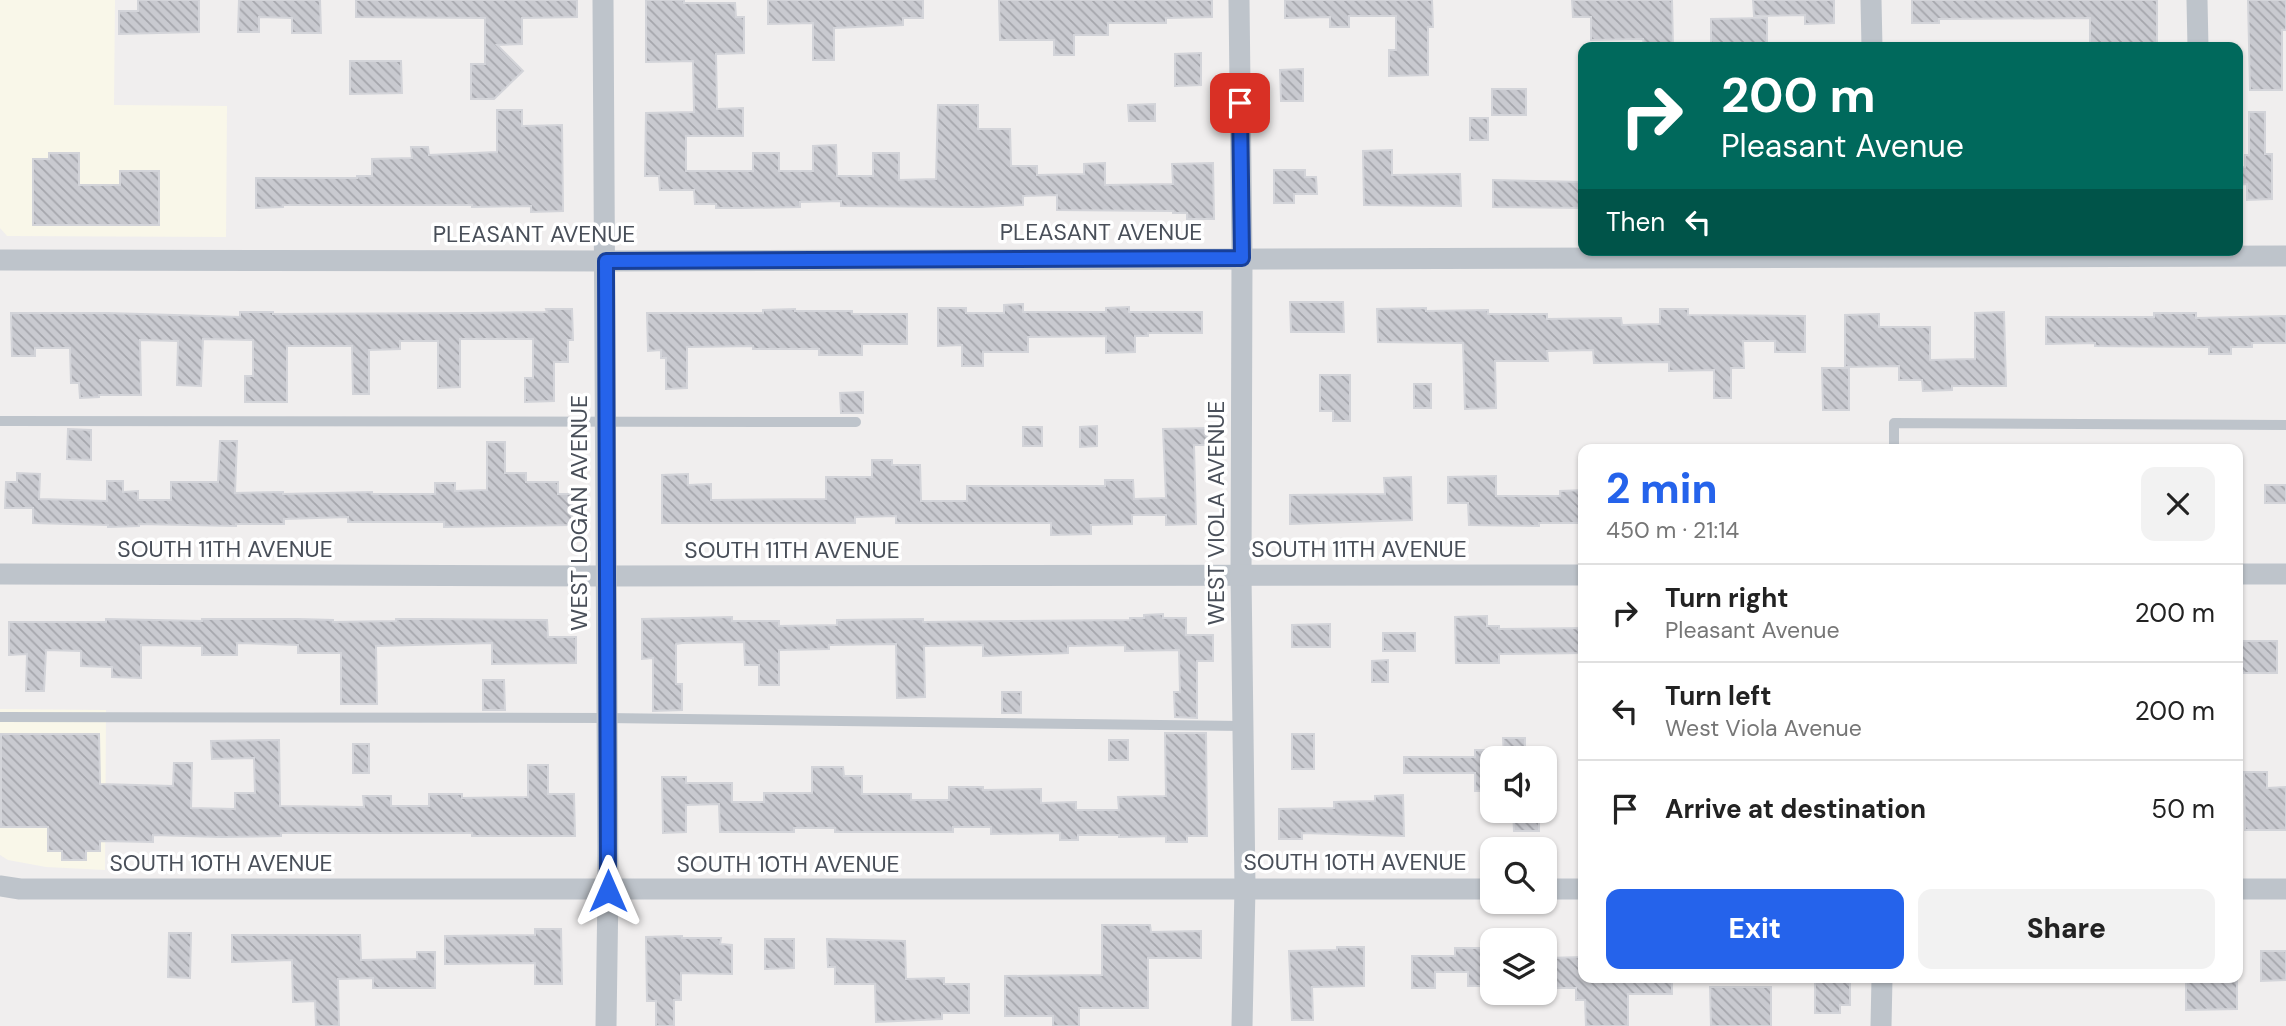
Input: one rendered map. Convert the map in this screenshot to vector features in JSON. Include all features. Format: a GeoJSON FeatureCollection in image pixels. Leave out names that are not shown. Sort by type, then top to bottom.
{"type":"FeatureCollection","features":[{"type":"Feature","properties":{"kind":"street","name":"WEST LOGAN AVENUE"},"geometry":{"type":"LineString","coordinates":[[603,0],[608,891],[606,1026]]}},
{"type":"Feature","properties":{"kind":"street","name":"WEST VIOLA AVENUE"},"geometry":{"type":"LineString","coordinates":[[1239,0],[1245,888],[1242,1026]]}},
{"type":"Feature","properties":{"kind":"street"},"geometry":{"type":"LineString","coordinates":[[1871,0],[1872,42]]}},
{"type":"Feature","properties":{"kind":"street"},"geometry":{"type":"LineString","coordinates":[[2197,0],[2198,42]]}},
{"type":"Feature","properties":{"kind":"street","name":"PLEASANT AVENUE"},"geometry":{"type":"LineString","coordinates":[[2243,254],[2286,256]]}},
{"type":"Feature","properties":{"kind":"street","name":"PLEASANT AVENUE"},"geometry":{"type":"LineString","coordinates":[[0,260],[606,261],[1626,256]]}},
{"type":"Feature","properties":{"kind":"street","name":"SOUTH 11TH AVENUE"},"geometry":{"type":"LineString","coordinates":[[0,574],[1578,575]]}},
{"type":"Feature","properties":{"kind":"street"},"geometry":{"type":"LineString","coordinates":[[2243,574],[2286,574]]}},
{"type":"Feature","properties":{"kind":"street","name":"SOUTH 10TH AVENUE"},"geometry":{"type":"LineString","coordinates":[[0,886],[20,889],[608,891],[1480,889]]}},
{"type":"Feature","properties":{"kind":"street"},"geometry":{"type":"LineString","coordinates":[[1557,889],[1578,890]]}},
{"type":"Feature","properties":{"kind":"street"},"geometry":{"type":"LineString","coordinates":[[2243,889],[2286,889]]}},
{"type":"Feature","properties":{"kind":"street"},"geometry":{"type":"LineString","coordinates":[[1881,1026],[1882,983]]}},
{"type":"Feature","properties":{"kind":"lane"},"geometry":{"type":"LineString","coordinates":[[0,421],[856,422]]}},
{"type":"Feature","properties":{"kind":"lane"},"geometry":{"type":"LineString","coordinates":[[1894,444],[1894,423],[2286,425]]}},
{"type":"Feature","properties":{"kind":"lane"},"geometry":{"type":"LineString","coordinates":[[0,717],[606,718],[1243,726]]}},
{"type":"Feature","properties":{"kind":"shaded area"},"geometry":{"type":"Polygon","coordinates":[[[0,0],[115,0],[114,105],[227,106],[226,237],[7,236],[0,228],[0,0]]]}},
{"type":"Feature","properties":{"kind":"shaded area"},"geometry":{"type":"Polygon","coordinates":[[[0,709],[106,710],[105,870],[46,867],[8,860],[0,855],[0,709]]]}},
{"type":"Feature","properties":{"kind":"building"},"geometry":{"type":"Polygon","coordinates":[[[138,0],[199,0],[199,32],[119,34],[119,11],[138,11],[138,0]]]}},
{"type":"Feature","properties":{"kind":"building"},"geometry":{"type":"Polygon","coordinates":[[[239,0],[320,0],[321,33],[292,33],[292,18],[259,17],[259,32],[238,32],[239,0]]]}},
{"type":"Feature","properties":{"kind":"building"},"geometry":{"type":"Polygon","coordinates":[[[356,0],[577,0],[577,17],[522,18],[522,44],[497,45],[523,71],[494,99],[471,99],[471,64],[485,64],[485,18],[356,17],[356,0]]]}},
{"type":"Feature","properties":{"kind":"building"},"geometry":{"type":"Polygon","coordinates":[[[646,0],[735,3],[736,17],[744,17],[744,53],[716,54],[717,109],[743,108],[743,136],[686,136],[686,171],[753,171],[753,153],[779,153],[779,171],[813,171],[813,146],[836,145],[837,176],[873,176],[873,153],[899,153],[899,180],[936,179],[938,105],[978,105],[978,129],[1010,129],[1011,166],[1037,166],[1037,175],[1084,174],[1084,164],[1105,163],[1105,185],[1173,184],[1172,164],[1213,163],[1214,219],[1187,219],[1187,213],[1173,211],[1057,210],[1057,195],[1023,196],[1023,205],[978,207],[841,206],[841,201],[800,202],[800,207],[716,208],[716,204],[695,204],[694,190],[660,190],[659,176],[645,176],[646,113],[694,112],[693,61],[646,62],[646,0]]]}},
{"type":"Feature","properties":{"kind":"building"},"geometry":{"type":"Polygon","coordinates":[[[768,0],[923,0],[923,18],[903,18],[903,25],[834,28],[834,60],[813,60],[813,23],[768,24],[768,0]]]}},
{"type":"Feature","properties":{"kind":"building"},"geometry":{"type":"Polygon","coordinates":[[[999,0],[1212,0],[1212,17],[1166,18],[1166,23],[1108,23],[1108,35],[1074,35],[1074,55],[1054,55],[1054,40],[1000,40],[999,0]]]}},
{"type":"Feature","properties":{"kind":"building"},"geometry":{"type":"Polygon","coordinates":[[[1285,0],[1432,0],[1433,27],[1428,27],[1428,75],[1389,76],[1389,50],[1396,50],[1396,16],[1349,16],[1349,27],[1330,27],[1330,17],[1285,18],[1285,0]]]}},
{"type":"Feature","properties":{"kind":"building"},"geometry":{"type":"Polygon","coordinates":[[[1572,0],[1672,0],[1673,42],[1643,42],[1643,39],[1591,40],[1591,17],[1573,17],[1572,0]]]}},
{"type":"Feature","properties":{"kind":"building"},"geometry":{"type":"Polygon","coordinates":[[[1753,0],[1834,0],[1834,23],[1805,24],[1805,15],[1754,16],[1753,0]]]}},
{"type":"Feature","properties":{"kind":"building"},"geometry":{"type":"Polygon","coordinates":[[[1912,0],[2157,0],[2157,42],[2090,42],[2090,18],[1939,19],[1939,23],[1912,23],[1912,0]]]}},
{"type":"Feature","properties":{"kind":"building"},"geometry":{"type":"Polygon","coordinates":[[[2248,0],[2286,0],[2286,30],[2282,30],[2282,90],[2250,90],[2248,0]]]}},
{"type":"Feature","properties":{"kind":"building"},"geometry":{"type":"Polygon","coordinates":[[[1767,18],[1767,42],[1711,42],[1711,19],[1767,18]]]}},
{"type":"Feature","properties":{"kind":"building"},"geometry":{"type":"Polygon","coordinates":[[[1201,53],[1201,85],[1175,86],[1175,54],[1201,53]]]}},
{"type":"Feature","properties":{"kind":"building"},"geometry":{"type":"Polygon","coordinates":[[[350,61],[401,61],[402,93],[350,94],[350,61]]]}},
{"type":"Feature","properties":{"kind":"building"},"geometry":{"type":"Polygon","coordinates":[[[1303,69],[1303,101],[1281,101],[1280,70],[1303,69]]]}},
{"type":"Feature","properties":{"kind":"building"},"geometry":{"type":"Polygon","coordinates":[[[1492,89],[1526,89],[1526,115],[1492,115],[1492,89]]]}},
{"type":"Feature","properties":{"kind":"building"},"geometry":{"type":"Polygon","coordinates":[[[1155,104],[1155,121],[1129,121],[1128,105],[1155,104]]]}},
{"type":"Feature","properties":{"kind":"building"},"geometry":{"type":"Polygon","coordinates":[[[497,110],[522,110],[522,126],[562,125],[563,211],[531,212],[531,206],[472,205],[283,205],[256,208],[256,178],[372,176],[372,159],[412,158],[411,147],[428,147],[429,155],[497,152],[497,110]]]}},
{"type":"Feature","properties":{"kind":"building"},"geometry":{"type":"Polygon","coordinates":[[[2249,112],[2265,112],[2265,154],[2272,154],[2272,199],[2247,200],[2243,167],[2245,155],[2249,155],[2249,112]]]}},
{"type":"Feature","properties":{"kind":"building"},"geometry":{"type":"Polygon","coordinates":[[[1470,118],[1488,118],[1488,140],[1470,140],[1470,118]]]}},
{"type":"Feature","properties":{"kind":"building"},"geometry":{"type":"Polygon","coordinates":[[[1392,150],[1392,175],[1460,174],[1461,206],[1364,205],[1363,151],[1392,150]]]}},
{"type":"Feature","properties":{"kind":"building"},"geometry":{"type":"Polygon","coordinates":[[[49,153],[79,153],[79,185],[120,185],[120,171],[159,171],[159,225],[33,225],[33,159],[49,159],[49,153]]]}},
{"type":"Feature","properties":{"kind":"building"},"geometry":{"type":"Polygon","coordinates":[[[1274,170],[1305,170],[1305,177],[1316,177],[1317,194],[1294,194],[1294,203],[1274,203],[1274,170]]]}},
{"type":"Feature","properties":{"kind":"building"},"geometry":{"type":"Polygon","coordinates":[[[1493,180],[1578,182],[1578,208],[1493,207],[1493,180]]]}},
{"type":"Feature","properties":{"kind":"building"},"geometry":{"type":"Polygon","coordinates":[[[1290,302],[1343,302],[1344,332],[1291,332],[1290,302]]]}},
{"type":"Feature","properties":{"kind":"building"},"geometry":{"type":"Polygon","coordinates":[[[1023,304],[1023,312],[1106,312],[1106,308],[1129,307],[1129,312],[1202,312],[1202,333],[1148,333],[1148,336],[1135,336],[1135,352],[1106,353],[1106,336],[1028,337],[1028,352],[983,352],[983,366],[962,366],[962,345],[938,346],[938,308],[966,308],[966,313],[1004,313],[1004,305],[1023,304]]]}},
{"type":"Feature","properties":{"kind":"building"},"geometry":{"type":"Polygon","coordinates":[[[1426,308],[1426,311],[1488,310],[1488,314],[1547,314],[1547,319],[1621,318],[1622,325],[1660,324],[1660,309],[1688,309],[1688,315],[1805,316],[1805,352],[1775,352],[1775,341],[1743,341],[1744,368],[1731,368],[1731,398],[1714,398],[1714,370],[1669,371],[1669,362],[1594,363],[1593,350],[1547,351],[1548,361],[1495,361],[1496,408],[1465,409],[1463,343],[1378,342],[1377,309],[1426,308]]]}},
{"type":"Feature","properties":{"kind":"building"},"geometry":{"type":"Polygon","coordinates":[[[546,309],[572,309],[573,340],[568,340],[568,362],[554,362],[554,401],[525,402],[525,378],[533,378],[533,339],[460,339],[460,387],[438,388],[438,341],[400,341],[400,349],[369,350],[369,394],[353,394],[352,346],[287,346],[287,402],[245,402],[245,376],[253,376],[253,340],[203,339],[201,386],[177,385],[178,341],[140,340],[141,395],[80,398],[79,383],[71,383],[70,348],[35,348],[35,356],[12,356],[11,313],[240,317],[240,312],[474,313],[547,312],[546,309]]]}},
{"type":"Feature","properties":{"kind":"building"},"geometry":{"type":"Polygon","coordinates":[[[763,310],[852,311],[852,314],[907,314],[907,344],[862,344],[862,355],[819,355],[819,349],[687,347],[687,388],[666,389],[666,358],[661,358],[661,350],[648,351],[647,313],[763,313],[763,310]]]}},
{"type":"Feature","properties":{"kind":"building"},"geometry":{"type":"Polygon","coordinates":[[[2004,312],[2006,386],[1952,386],[1952,390],[1923,391],[1922,380],[1899,380],[1899,366],[1845,367],[1845,315],[1879,314],[1879,327],[1930,327],[1930,360],[1975,359],[1975,313],[2004,312]]]}},
{"type":"Feature","properties":{"kind":"building"},"geometry":{"type":"Polygon","coordinates":[[[2154,313],[2196,313],[2196,318],[2286,316],[2286,343],[2252,343],[2252,347],[2231,347],[2231,354],[2209,354],[2209,347],[2046,344],[2046,317],[2154,317],[2154,313]]]}},
{"type":"Feature","properties":{"kind":"building"},"geometry":{"type":"Polygon","coordinates":[[[1822,368],[1849,368],[1849,410],[1823,410],[1822,368]]]}},
{"type":"Feature","properties":{"kind":"building"},"geometry":{"type":"Polygon","coordinates":[[[1320,375],[1350,375],[1350,421],[1333,421],[1333,411],[1320,411],[1320,375]]]}},
{"type":"Feature","properties":{"kind":"building"},"geometry":{"type":"Polygon","coordinates":[[[1414,384],[1431,384],[1431,408],[1414,408],[1414,384]]]}},
{"type":"Feature","properties":{"kind":"building"},"geometry":{"type":"Polygon","coordinates":[[[863,392],[863,413],[841,413],[840,393],[863,392]]]}},
{"type":"Feature","properties":{"kind":"building"},"geometry":{"type":"Polygon","coordinates":[[[1097,426],[1097,446],[1080,447],[1080,427],[1097,426]]]}},
{"type":"Feature","properties":{"kind":"building"},"geometry":{"type":"Polygon","coordinates":[[[1023,427],[1042,427],[1042,446],[1023,446],[1023,427]]]}},
{"type":"Feature","properties":{"kind":"building"},"geometry":{"type":"Polygon","coordinates":[[[1208,428],[1208,445],[1194,445],[1196,524],[1166,525],[1166,515],[1132,515],[1132,524],[1091,525],[1091,534],[1051,535],[1051,523],[896,523],[896,516],[855,517],[855,523],[662,523],[662,475],[688,474],[688,485],[711,484],[711,500],[826,499],[826,477],[872,477],[872,460],[892,460],[892,465],[920,465],[921,501],[967,501],[967,486],[1105,486],[1105,480],[1133,480],[1134,499],[1166,498],[1163,429],[1208,428]]]}},
{"type":"Feature","properties":{"kind":"building"},"geometry":{"type":"Polygon","coordinates":[[[68,429],[91,430],[91,460],[67,459],[68,429]]]}},
{"type":"Feature","properties":{"kind":"building"},"geometry":{"type":"Polygon","coordinates":[[[220,441],[237,441],[235,493],[283,494],[435,494],[435,483],[455,483],[455,491],[487,490],[487,442],[505,442],[505,473],[526,473],[526,482],[558,482],[558,494],[572,494],[572,525],[444,527],[444,522],[348,522],[348,517],[284,519],[284,524],[236,526],[139,524],[108,527],[33,523],[33,508],[5,508],[6,482],[17,482],[17,473],[40,474],[39,499],[107,501],[107,481],[123,481],[123,492],[138,491],[138,500],[171,500],[171,482],[218,482],[220,441]]]}},
{"type":"Feature","properties":{"kind":"building"},"geometry":{"type":"Polygon","coordinates":[[[1496,476],[1496,496],[1560,496],[1560,491],[1578,490],[1578,523],[1539,523],[1539,526],[1469,525],[1468,503],[1448,503],[1448,477],[1496,476]]]}},
{"type":"Feature","properties":{"kind":"building"},"geometry":{"type":"Polygon","coordinates":[[[1411,477],[1412,520],[1290,524],[1290,495],[1385,494],[1384,478],[1411,477]]]}},
{"type":"Feature","properties":{"kind":"building"},"geometry":{"type":"Polygon","coordinates":[[[2265,485],[2286,485],[2286,503],[2265,503],[2265,485]]]}},
{"type":"Feature","properties":{"kind":"building"},"geometry":{"type":"Polygon","coordinates":[[[1163,614],[1163,618],[1186,618],[1186,635],[1213,635],[1213,661],[1197,661],[1197,718],[1175,717],[1174,692],[1180,692],[1179,650],[1125,651],[1125,645],[1068,646],[1068,653],[983,656],[983,645],[924,646],[925,697],[897,698],[896,644],[829,645],[829,649],[779,650],[779,685],[759,685],[759,665],[745,665],[744,642],[682,643],[676,644],[676,684],[682,684],[682,710],[653,711],[653,658],[642,659],[642,619],[732,617],[732,621],[779,621],[779,626],[837,625],[837,620],[1130,620],[1144,618],[1144,615],[1163,614]]]}},
{"type":"Feature","properties":{"kind":"building"},"geometry":{"type":"Polygon","coordinates":[[[1487,616],[1487,626],[1499,626],[1499,629],[1578,628],[1578,653],[1499,654],[1499,663],[1456,663],[1455,617],[1487,616]]]}},
{"type":"Feature","properties":{"kind":"building"},"geometry":{"type":"Polygon","coordinates":[[[106,619],[298,619],[333,622],[396,619],[547,620],[548,637],[576,637],[576,663],[492,664],[492,643],[376,646],[377,704],[341,704],[341,653],[298,653],[298,645],[237,643],[237,655],[202,655],[202,646],[141,645],[141,678],[112,677],[112,667],[81,666],[81,651],[46,650],[44,691],[26,691],[27,654],[9,655],[9,622],[106,622],[106,619]]]}},
{"type":"Feature","properties":{"kind":"building"},"geometry":{"type":"Polygon","coordinates":[[[1330,624],[1330,647],[1292,647],[1292,625],[1330,624]]]}},
{"type":"Feature","properties":{"kind":"building"},"geometry":{"type":"Polygon","coordinates":[[[1383,633],[1415,633],[1415,651],[1383,651],[1383,633]]]}},
{"type":"Feature","properties":{"kind":"building"},"geometry":{"type":"Polygon","coordinates":[[[2243,641],[2277,641],[2277,673],[2243,673],[2243,641]]]}},
{"type":"Feature","properties":{"kind":"building"},"geometry":{"type":"Polygon","coordinates":[[[1388,660],[1388,682],[1372,682],[1372,661],[1388,660]]]}},
{"type":"Feature","properties":{"kind":"building"},"geometry":{"type":"Polygon","coordinates":[[[483,680],[504,680],[505,710],[483,710],[483,680]]]}},
{"type":"Feature","properties":{"kind":"building"},"geometry":{"type":"Polygon","coordinates":[[[1002,692],[1021,692],[1021,713],[1002,713],[1002,692]]]}},
{"type":"Feature","properties":{"kind":"building"},"geometry":{"type":"Polygon","coordinates":[[[1165,733],[1206,733],[1207,836],[1187,836],[1187,842],[1166,842],[1166,836],[1119,835],[1078,835],[1078,840],[1060,840],[1060,833],[991,834],[991,827],[953,827],[953,832],[835,832],[835,828],[794,828],[794,832],[720,832],[719,804],[686,805],[686,832],[663,833],[662,777],[686,777],[686,783],[732,783],[732,802],[764,802],[764,793],[812,793],[812,767],[843,767],[844,776],[862,776],[862,794],[911,794],[911,800],[949,800],[949,787],[983,787],[983,790],[1041,789],[1041,803],[1076,802],[1076,810],[1119,810],[1118,797],[1166,796],[1165,733]]]}},
{"type":"Feature","properties":{"kind":"building"},"geometry":{"type":"Polygon","coordinates":[[[1,734],[99,734],[100,784],[173,786],[174,763],[192,763],[191,808],[235,809],[235,793],[255,793],[254,758],[212,759],[211,741],[279,740],[280,806],[364,807],[363,796],[391,796],[391,806],[429,806],[429,794],[462,794],[462,798],[528,797],[528,765],[548,765],[548,794],[574,794],[575,836],[472,836],[472,833],[281,833],[281,836],[221,837],[153,835],[153,842],[100,841],[100,851],[86,851],[86,860],[62,860],[62,851],[48,851],[48,827],[1,827],[1,734]]]}},
{"type":"Feature","properties":{"kind":"building"},"geometry":{"type":"Polygon","coordinates":[[[1292,734],[1314,734],[1314,769],[1292,769],[1292,734]]]}},
{"type":"Feature","properties":{"kind":"building"},"geometry":{"type":"Polygon","coordinates":[[[1503,738],[1525,738],[1525,746],[1503,746],[1503,738]]]}},
{"type":"Feature","properties":{"kind":"building"},"geometry":{"type":"Polygon","coordinates":[[[1109,740],[1128,740],[1128,760],[1109,760],[1109,740]]]}},
{"type":"Feature","properties":{"kind":"building"},"geometry":{"type":"Polygon","coordinates":[[[353,744],[369,744],[369,773],[353,773],[353,744]]]}},
{"type":"Feature","properties":{"kind":"building"},"geometry":{"type":"Polygon","coordinates":[[[1475,750],[1480,750],[1480,791],[1475,791],[1475,773],[1404,773],[1404,757],[1475,757],[1475,750]]]}},
{"type":"Feature","properties":{"kind":"building"},"geometry":{"type":"Polygon","coordinates":[[[2244,772],[2267,772],[2267,788],[2286,787],[2286,830],[2245,830],[2244,772]]]}},
{"type":"Feature","properties":{"kind":"building"},"geometry":{"type":"Polygon","coordinates":[[[1403,795],[1404,836],[1302,833],[1302,839],[1279,839],[1279,809],[1334,808],[1334,802],[1375,801],[1375,796],[1403,795]]]}},
{"type":"Feature","properties":{"kind":"building"},"geometry":{"type":"Polygon","coordinates":[[[1514,823],[1539,823],[1539,831],[1514,831],[1514,823]]]}},
{"type":"Feature","properties":{"kind":"building"},"geometry":{"type":"Polygon","coordinates":[[[1102,925],[1150,925],[1151,932],[1201,931],[1201,958],[1148,958],[1148,1008],[1079,1008],[1079,1026],[1053,1026],[1053,1016],[1005,1016],[1005,976],[1102,975],[1102,925]]]}},
{"type":"Feature","properties":{"kind":"building"},"geometry":{"type":"Polygon","coordinates":[[[535,929],[561,929],[562,984],[535,984],[535,963],[445,964],[445,936],[535,935],[535,929]]]}},
{"type":"Feature","properties":{"kind":"building"},"geometry":{"type":"Polygon","coordinates":[[[169,933],[191,933],[190,978],[168,977],[169,933]]]}},
{"type":"Feature","properties":{"kind":"building"},"geometry":{"type":"Polygon","coordinates":[[[232,935],[360,935],[361,960],[417,959],[417,952],[435,952],[435,988],[373,988],[373,978],[338,979],[339,1026],[316,1026],[315,1001],[293,1002],[292,960],[232,962],[232,935]]]}},
{"type":"Feature","properties":{"kind":"building"},"geometry":{"type":"Polygon","coordinates":[[[646,937],[721,938],[720,944],[732,945],[732,974],[681,973],[681,1000],[674,1000],[674,1026],[656,1026],[656,1001],[647,1001],[646,937]]]}},
{"type":"Feature","properties":{"kind":"building"},"geometry":{"type":"Polygon","coordinates":[[[765,939],[794,939],[794,968],[765,969],[765,939]]]}},
{"type":"Feature","properties":{"kind":"building"},"geometry":{"type":"Polygon","coordinates":[[[827,939],[905,941],[906,979],[944,978],[944,984],[969,984],[969,1013],[942,1013],[942,1019],[876,1022],[875,984],[835,984],[835,967],[828,967],[827,939]]]}},
{"type":"Feature","properties":{"kind":"building"},"geometry":{"type":"Polygon","coordinates":[[[1337,947],[1364,947],[1364,986],[1312,987],[1313,1020],[1292,1020],[1289,951],[1337,950],[1337,947]]]}},
{"type":"Feature","properties":{"kind":"building"},"geometry":{"type":"Polygon","coordinates":[[[1455,948],[1480,948],[1480,986],[1468,986],[1468,972],[1435,972],[1435,988],[1412,988],[1412,956],[1455,956],[1455,948]]]}},
{"type":"Feature","properties":{"kind":"building"},"geometry":{"type":"Polygon","coordinates":[[[2261,951],[2286,951],[2286,980],[2261,981],[2261,951]]]}},
{"type":"Feature","properties":{"kind":"building"},"geometry":{"type":"Polygon","coordinates":[[[1578,957],[1578,983],[1672,983],[1672,994],[1628,994],[1628,1026],[1586,1026],[1585,1000],[1576,1000],[1576,988],[1557,988],[1557,958],[1578,957]]]}},
{"type":"Feature","properties":{"kind":"building"},"geometry":{"type":"Polygon","coordinates":[[[1815,983],[1850,983],[1850,1005],[1840,1005],[1840,1013],[1815,1013],[1815,983]]]}},
{"type":"Feature","properties":{"kind":"building"},"geometry":{"type":"Polygon","coordinates":[[[2186,983],[2237,983],[2237,1009],[2186,1010],[2186,983]]]}},
{"type":"Feature","properties":{"kind":"building"},"geometry":{"type":"Polygon","coordinates":[[[1710,987],[1771,987],[1771,1026],[1711,1026],[1710,987]]]}},
{"type":"Feature","properties":{"kind":"route"},"geometry":{"type":"LineString","coordinates":[[608,891],[606,261],[1242,258],[1240,103]]}}]}
